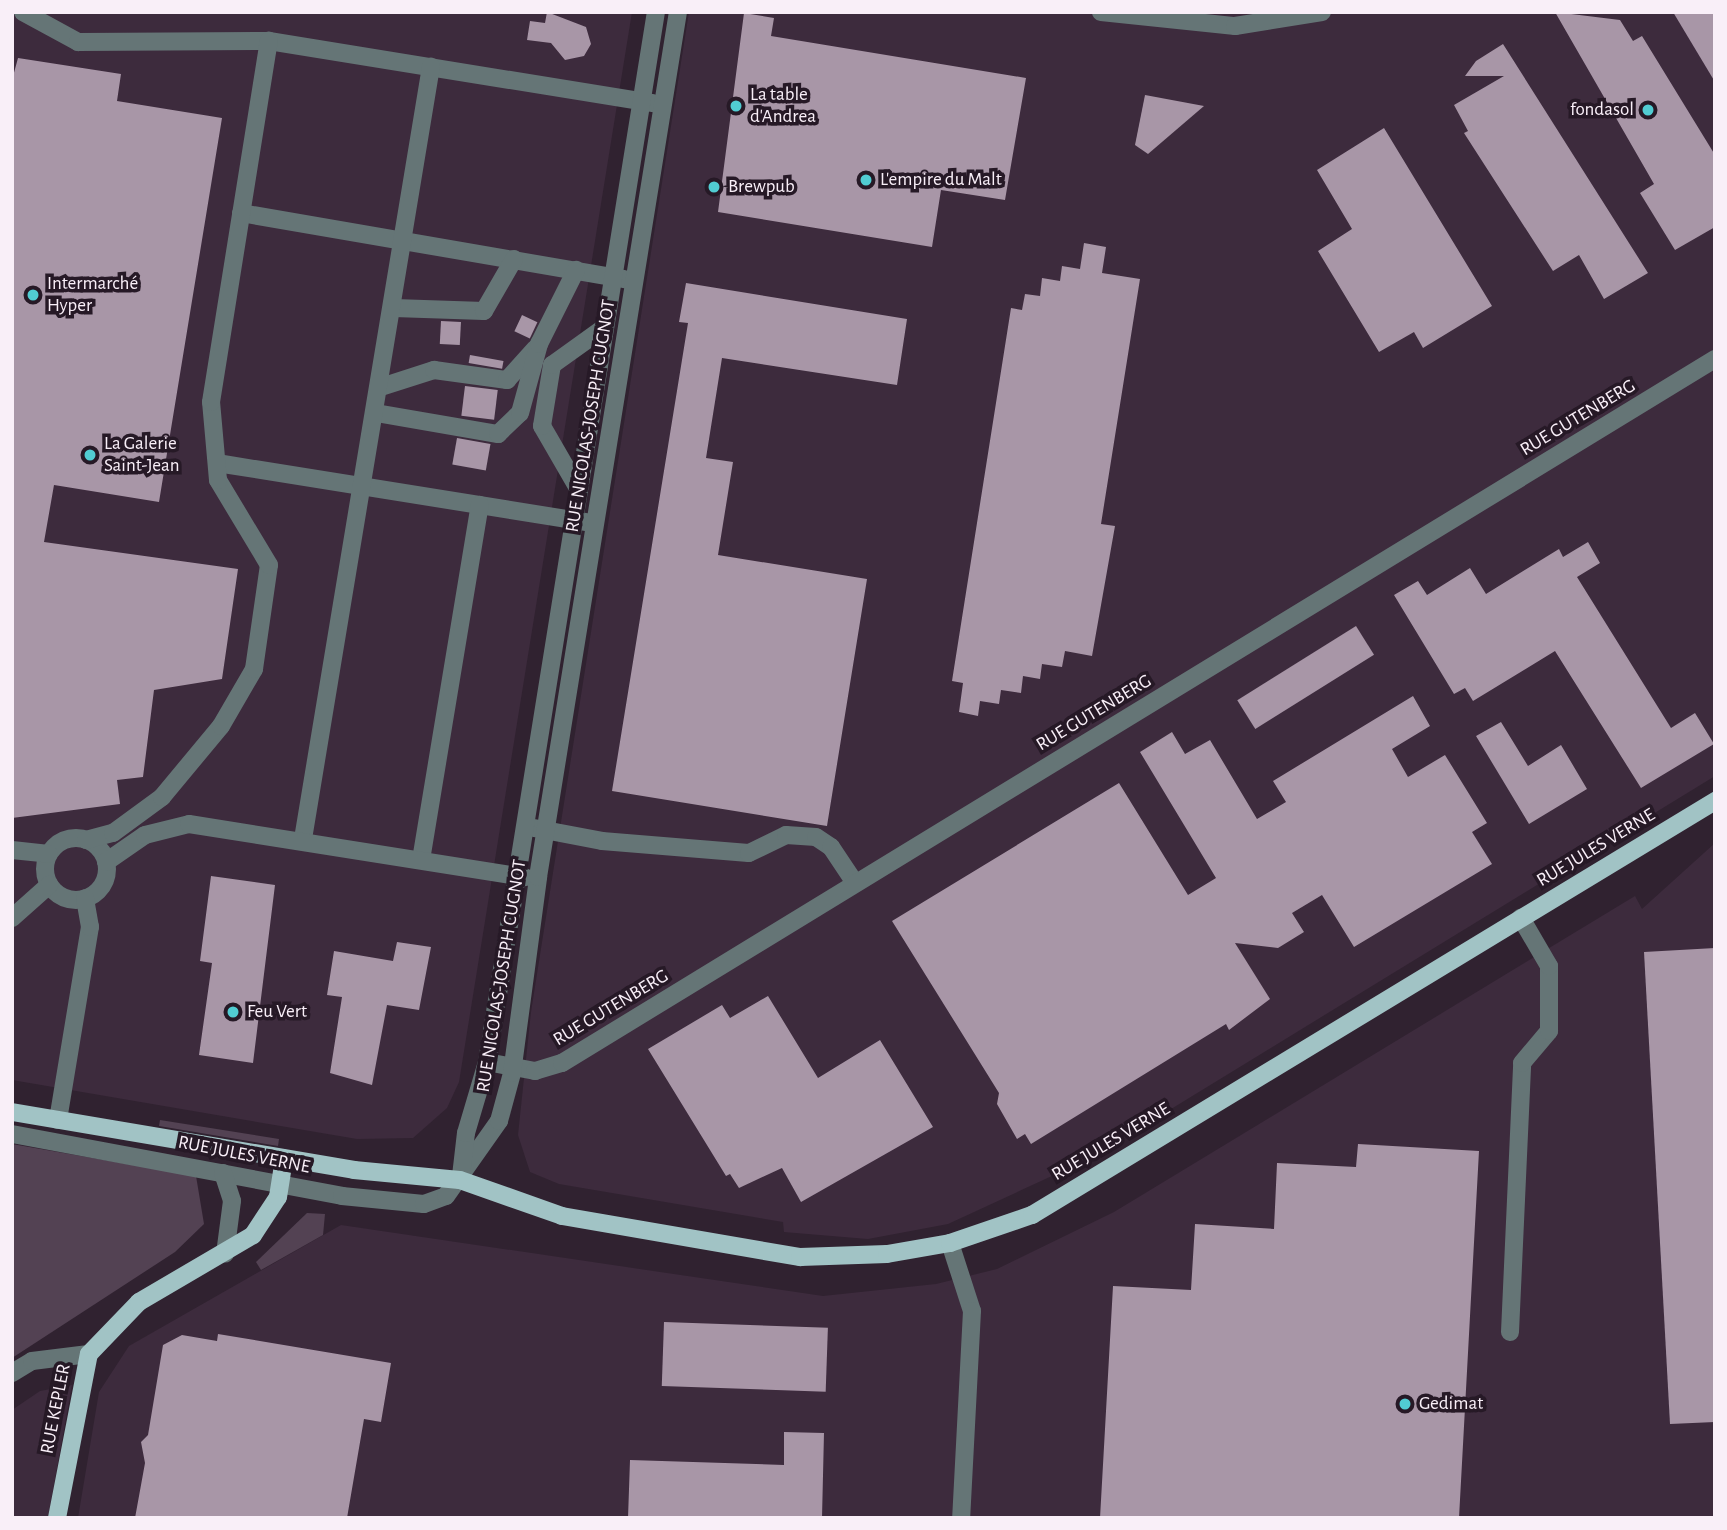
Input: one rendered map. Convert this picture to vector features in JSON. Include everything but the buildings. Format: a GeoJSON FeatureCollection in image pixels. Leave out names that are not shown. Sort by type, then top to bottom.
{"type":"FeatureCollection","features":[{"type":"Feature","properties":{"kind":"main road","name":"RUE JULES VERNE"},"geometry":{"type":"LineString","coordinates":[[12,1112],[284,1158],[460,1180],[562,1216],[800,1256],[887,1254],[950,1243],[1032,1215],[1715,800]]}},
{"type":"Feature","properties":{"kind":"main road","name":"RUE KEPLER"},"geometry":{"type":"LineString","coordinates":[[57,1518],[89,1354],[139,1302],[225,1254],[253,1235],[282,1183],[284,1158]]}},
{"type":"Feature","properties":{"kind":"street"},"geometry":{"type":"LineString","coordinates":[[23,12],[78,42],[269,41],[663,105]]}},
{"type":"Feature","properties":{"kind":"street","name":"RUE NICOLAS-JOSEPH CUGNOT"},"geometry":{"type":"LineString","coordinates":[[460,1180],[466,1133],[487,1062],[656,12]]}},
{"type":"Feature","properties":{"kind":"street","name":"RUE NICOLAS-JOSEPH CUGNOT"},"geometry":{"type":"LineString","coordinates":[[460,1180],[499,1122],[513,1069],[545,830],[678,12]]}},
{"type":"Feature","properties":{"kind":"street"},"geometry":{"type":"LineString","coordinates":[[1101,12],[1199,25],[1322,12]]}},
{"type":"Feature","properties":{"kind":"street"},"geometry":{"type":"LineString","coordinates":[[12,850],[49,854],[65,841],[86,841],[113,833],[162,797],[221,726],[254,669],[269,565],[218,480],[211,402],[269,41]]}},
{"type":"Feature","properties":{"kind":"street"},"geometry":{"type":"LineString","coordinates":[[303,839],[381,387],[431,67]]}},
{"type":"Feature","properties":{"kind":"street"},"geometry":{"type":"LineString","coordinates":[[241,213],[634,280]]}},
{"type":"Feature","properties":{"kind":"street"},"geometry":{"type":"LineString","coordinates":[[394,308],[484,311],[514,259]]}},
{"type":"Feature","properties":{"kind":"street"},"geometry":{"type":"LineString","coordinates":[[376,413],[498,434],[520,413],[539,344],[576,270]]}},
{"type":"Feature","properties":{"kind":"street"},"geometry":{"type":"LineString","coordinates":[[579,490],[542,426],[552,365],[605,327]]}},
{"type":"Feature","properties":{"kind":"street"},"geometry":{"type":"LineString","coordinates":[[381,387],[434,370],[507,380],[539,344]]}},
{"type":"Feature","properties":{"kind":"street","name":"RUE GUTENBERG"},"geometry":{"type":"LineString","coordinates":[[487,1062],[513,1069],[562,1063],[1715,359]]}},
{"type":"Feature","properties":{"kind":"street"},"geometry":{"type":"LineString","coordinates":[[217,463],[596,524]]}},
{"type":"Feature","properties":{"kind":"street"},"geometry":{"type":"LineString","coordinates":[[421,860],[480,505]]}},
{"type":"Feature","properties":{"kind":"street"},"geometry":{"type":"LineString","coordinates":[[106,862],[145,835],[176,825],[303,839],[515,876],[538,877]]}},
{"type":"Feature","properties":{"kind":"street"},"geometry":{"type":"LineString","coordinates":[[524,826],[602,841],[749,853],[786,835],[816,837],[831,847],[855,883]]}},
{"type":"Feature","properties":{"kind":"street"},"geometry":{"type":"LineString","coordinates":[[49,885],[65,898],[85,898],[104,882],[106,862],[86,841]]}},
{"type":"Feature","properties":{"kind":"street"},"geometry":{"type":"LineString","coordinates":[[12,918],[49,885],[49,854]]}},
{"type":"Feature","properties":{"kind":"street"},"geometry":{"type":"LineString","coordinates":[[58,1120],[90,927],[85,898]]}},
{"type":"Feature","properties":{"kind":"street"},"geometry":{"type":"LineString","coordinates":[[1510,1332],[1522,1063],[1549,1031],[1549,966],[1521,918]]}},
{"type":"Feature","properties":{"kind":"street","name":"RUE JULES VERNE"},"geometry":{"type":"LineString","coordinates":[[12,1134],[223,1173],[424,1204],[446,1196],[460,1180]]}},
{"type":"Feature","properties":{"kind":"street"},"geometry":{"type":"LineString","coordinates":[[223,1173],[232,1201],[225,1254]]}},
{"type":"Feature","properties":{"kind":"street"},"geometry":{"type":"LineString","coordinates":[[950,1243],[972,1311],[961,1518]]}},
{"type":"Feature","properties":{"kind":"street"},"geometry":{"type":"LineString","coordinates":[[12,1373],[32,1361],[89,1354]]}},
{"type":"Feature","properties":{"kind":"shaded area"},"geometry":{"type":"Polygon","coordinates":[[[12,12],[632,12],[459,1082],[447,1108],[413,1138],[357,1139],[12,1080],[12,12]]]}},
{"type":"Feature","properties":{"kind":"shaded area"},"geometry":{"type":"Polygon","coordinates":[[[689,12],[1715,12],[1715,776],[1091,1158],[948,1224],[868,1239],[784,1232],[783,1222],[559,1184],[530,1172],[518,1135],[531,1012],[689,12]]]}},
{"type":"Feature","properties":{"kind":"shaded area"},"geometry":{"type":"Polygon","coordinates":[[[1715,843],[1715,1518],[78,1518],[99,1392],[129,1346],[341,1225],[823,1296],[936,1284],[997,1269],[1114,1212],[1635,896],[1642,909],[1715,843]]]}},
{"type":"Feature","properties":{"kind":"shaded area"},"geometry":{"type":"Polygon","coordinates":[[[160,1120],[279,1139],[278,1146],[159,1126],[160,1120]]]}},
{"type":"Feature","properties":{"kind":"shaded area"},"geometry":{"type":"Polygon","coordinates":[[[12,1144],[196,1176],[204,1224],[175,1252],[12,1358],[12,1144]]]}},
{"type":"Feature","properties":{"kind":"shaded area"},"geometry":{"type":"Polygon","coordinates":[[[307,1213],[325,1214],[323,1235],[261,1270],[256,1262],[307,1213]]]}},
{"type":"Feature","properties":{"kind":"shaded area"},"geometry":{"type":"Polygon","coordinates":[[[72,1385],[48,1518],[12,1518],[12,1410],[40,1391],[72,1385]]]}},
{"type":"Feature","properties":{"kind":"place","name":"La table d'Andrea"},"geometry":{"type":"Point","coordinates":[736,106]}},
{"type":"Feature","properties":{"kind":"place","name":"fondasol"},"geometry":{"type":"Point","coordinates":[1648,110]}},
{"type":"Feature","properties":{"kind":"place","name":"L'empire du Malt"},"geometry":{"type":"Point","coordinates":[866,180]}},
{"type":"Feature","properties":{"kind":"place","name":"Brewpub"},"geometry":{"type":"Point","coordinates":[714,187]}},
{"type":"Feature","properties":{"kind":"place","name":"Intermarché Hyper"},"geometry":{"type":"Point","coordinates":[33,295]}},
{"type":"Feature","properties":{"kind":"place","name":"La Galerie Saint-Jean"},"geometry":{"type":"Point","coordinates":[90,455]}},
{"type":"Feature","properties":{"kind":"place","name":"Feu Vert"},"geometry":{"type":"Point","coordinates":[233,1012]}},
{"type":"Feature","properties":{"kind":"place","name":"Gedimat"},"geometry":{"type":"Point","coordinates":[1405,1404]}}]}
